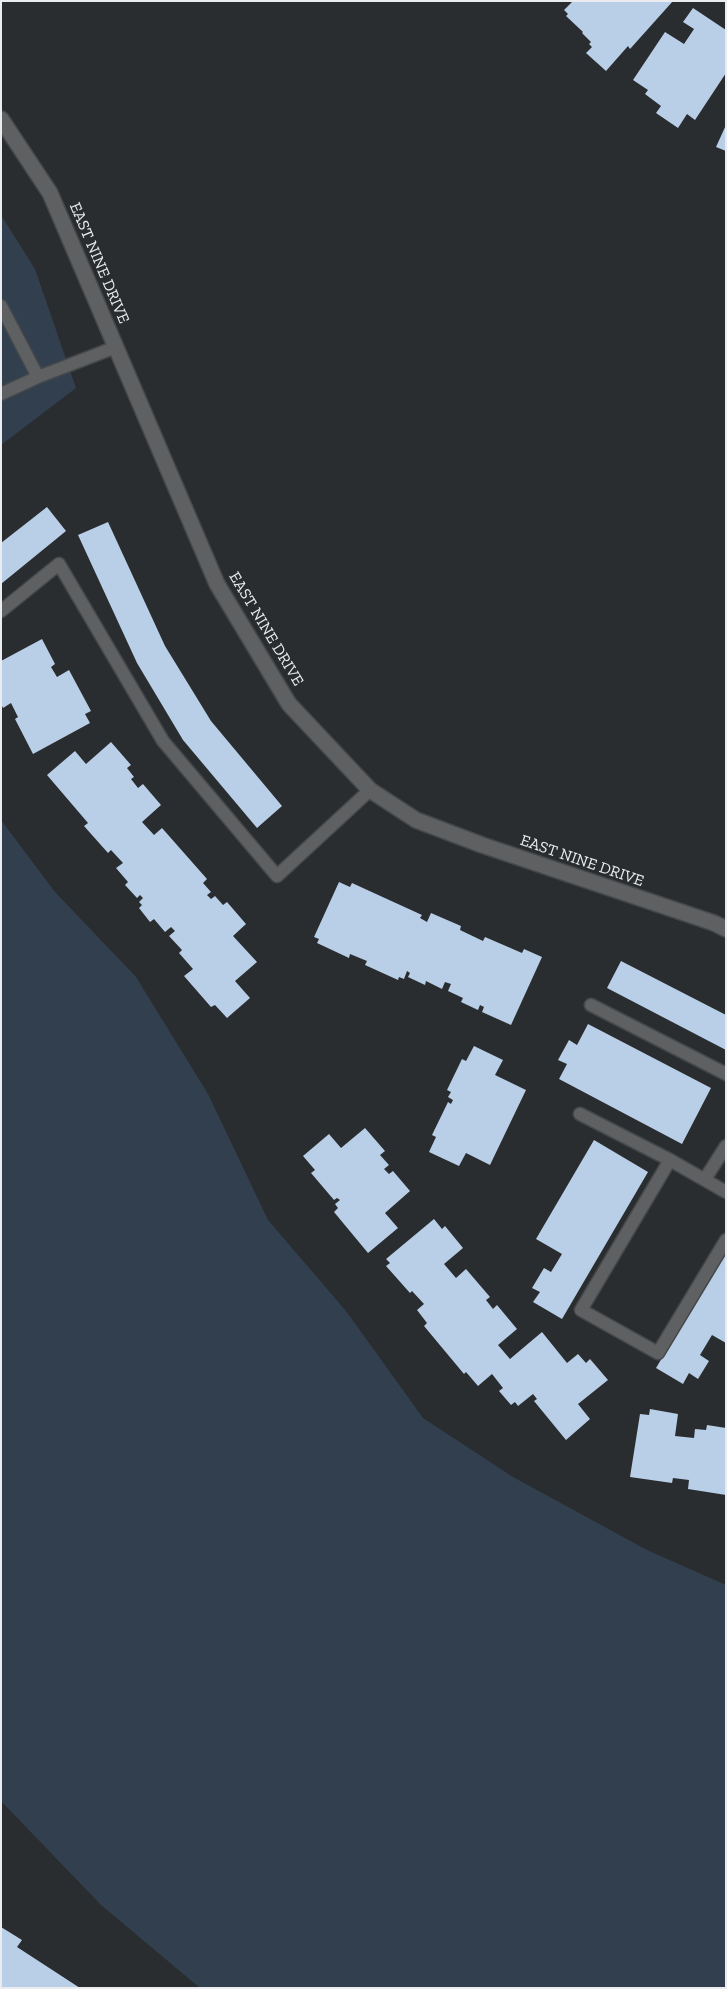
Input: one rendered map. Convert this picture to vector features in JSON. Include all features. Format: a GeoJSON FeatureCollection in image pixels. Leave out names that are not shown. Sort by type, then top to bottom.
{"type":"FeatureCollection","features":[{"type":"Feature","properties":{"kind":"street","name":"EAST NINE DRIVE"},"geometry":{"type":"LineString","coordinates":[[1,119],[50,193],[218,584],[290,704],[370,790],[416,820],[491,848],[714,923],[726,929]]}},
{"type":"Feature","properties":{"kind":"lane"},"geometry":{"type":"LineString","coordinates":[[1,306],[38,378]]}},
{"type":"Feature","properties":{"kind":"lane"},"geometry":{"type":"LineString","coordinates":[[1,394],[116,347]]}},
{"type":"Feature","properties":{"kind":"lane"},"geometry":{"type":"LineString","coordinates":[[1,612],[59,564],[163,741],[277,876],[370,790]]}},
{"type":"Feature","properties":{"kind":"lane"},"geometry":{"type":"LineString","coordinates":[[591,1005],[726,1074]]}},
{"type":"Feature","properties":{"kind":"lane"},"geometry":{"type":"LineString","coordinates":[[580,1114],[670,1160],[726,1192]]}},
{"type":"Feature","properties":{"kind":"lane"},"geometry":{"type":"LineString","coordinates":[[705,1179],[726,1146]]}},
{"type":"Feature","properties":{"kind":"lane"},"geometry":{"type":"LineString","coordinates":[[670,1160],[581,1310],[658,1353],[726,1240]]}},
{"type":"Feature","properties":{"kind":"shaded area"},"geometry":{"type":"Polygon","coordinates":[[[1,215],[35,269],[76,388],[1,445],[1,215]]]}},
{"type":"Feature","properties":{"kind":"shaded area"},"geometry":{"type":"Polygon","coordinates":[[[1,820],[55,892],[136,977],[208,1094],[268,1220],[346,1311],[423,1418],[513,1477],[647,1550],[726,1585],[726,1988],[200,1988],[101,1905],[1,1801],[1,820]]]}},
{"type":"Feature","properties":{"kind":"building"},"geometry":{"type":"Polygon","coordinates":[[[573,1],[673,1],[630,49],[628,46],[606,71],[586,53],[592,47],[589,44],[591,42],[566,16],[568,14],[564,10],[573,1]]]}},
{"type":"Feature","properties":{"kind":"building"},"geometry":{"type":"Polygon","coordinates":[[[693,8],[726,30],[726,73],[695,120],[687,114],[678,128],[656,113],[661,106],[645,94],[648,90],[633,80],[665,32],[684,44],[694,29],[683,22],[693,8]]]}},
{"type":"Feature","properties":{"kind":"building"},"geometry":{"type":"Polygon","coordinates":[[[726,125],[726,151],[716,147],[726,125]]]}},
{"type":"Feature","properties":{"kind":"building"},"geometry":{"type":"Polygon","coordinates":[[[47,507],[66,531],[1,584],[1,543],[47,507]]]}},
{"type":"Feature","properties":{"kind":"building"},"geometry":{"type":"Polygon","coordinates":[[[108,522],[165,646],[211,721],[282,806],[257,828],[183,740],[137,663],[78,535],[108,522]]]}},
{"type":"Feature","properties":{"kind":"building"},"geometry":{"type":"Polygon","coordinates":[[[42,639],[55,664],[51,667],[57,677],[69,670],[91,711],[85,714],[90,723],[33,754],[15,719],[18,717],[11,703],[3,708],[1,704],[1,661],[42,639]]]}},
{"type":"Feature","properties":{"kind":"building"},"geometry":{"type":"Polygon","coordinates":[[[111,742],[131,765],[127,768],[134,777],[131,779],[138,788],[143,784],[161,805],[142,822],[154,835],[162,828],[207,879],[203,883],[211,892],[207,895],[211,899],[215,896],[223,905],[227,902],[246,924],[233,936],[257,962],[235,981],[250,998],[227,1018],[215,1005],[211,1007],[184,976],[193,969],[179,953],[182,950],[169,936],[175,931],[171,927],[165,932],[154,919],[150,922],[139,908],[142,905],[139,902],[143,898],[140,895],[137,898],[125,885],[128,882],[116,868],[123,863],[111,850],[108,853],[84,826],[88,823],[47,775],[75,751],[86,764],[111,742]]]}},
{"type":"Feature","properties":{"kind":"building"},"geometry":{"type":"Polygon","coordinates":[[[339,882],[350,887],[352,883],[422,915],[420,918],[427,922],[431,913],[461,926],[460,930],[483,941],[485,937],[522,953],[524,949],[542,957],[511,1025],[482,1012],[484,1007],[480,1005],[478,1010],[461,1002],[463,998],[448,991],[451,984],[445,982],[442,989],[426,981],[425,985],[408,977],[410,973],[407,971],[404,979],[399,977],[398,980],[365,965],[367,961],[350,954],[349,958],[317,943],[319,939],[314,937],[339,882]]]}},
{"type":"Feature","properties":{"kind":"building"},"geometry":{"type":"Polygon","coordinates":[[[621,961],[726,1015],[726,1050],[607,988],[621,961]]]}},
{"type":"Feature","properties":{"kind":"building"},"geometry":{"type":"Polygon","coordinates":[[[588,1024],[711,1088],[682,1144],[559,1079],[567,1064],[558,1060],[569,1040],[577,1045],[588,1024]]]}},
{"type":"Feature","properties":{"kind":"building"},"geometry":{"type":"Polygon","coordinates":[[[474,1046],[503,1060],[495,1075],[526,1090],[490,1165],[466,1153],[459,1166],[429,1152],[436,1137],[432,1135],[448,1102],[451,1104],[453,1100],[448,1097],[451,1092],[447,1090],[462,1059],[466,1061],[474,1046]]]}},
{"type":"Feature","properties":{"kind":"building"},"geometry":{"type":"Polygon","coordinates":[[[365,1128],[385,1151],[380,1155],[389,1165],[384,1169],[389,1174],[393,1171],[410,1191],[385,1213],[398,1228],[368,1253],[334,1212],[338,1208],[335,1204],[340,1200],[337,1198],[334,1200],[311,1173],[315,1170],[303,1156],[329,1134],[341,1148],[365,1128]]]}},
{"type":"Feature","properties":{"kind":"building"},"geometry":{"type":"Polygon","coordinates":[[[594,1140],[648,1172],[562,1319],[533,1302],[540,1292],[532,1288],[544,1268],[551,1272],[562,1254],[536,1239],[594,1140]]]}},
{"type":"Feature","properties":{"kind":"building"},"geometry":{"type":"Polygon","coordinates":[[[434,1219],[442,1229],[445,1226],[463,1248],[444,1264],[456,1278],[466,1269],[490,1297],[486,1300],[493,1309],[497,1305],[517,1329],[498,1345],[510,1359],[542,1332],[567,1363],[578,1354],[586,1363],[590,1359],[608,1380],[578,1404],[590,1419],[566,1440],[534,1401],[537,1399],[533,1394],[518,1406],[515,1402],[511,1405],[499,1391],[503,1388],[492,1374],[478,1386],[466,1372],[464,1374],[424,1326],[427,1323],[417,1310],[424,1304],[412,1291],[410,1293],[386,1266],[390,1263],[386,1259],[434,1219]]]}},
{"type":"Feature","properties":{"kind":"building"},"geometry":{"type":"Polygon","coordinates":[[[726,1251],[726,1343],[712,1335],[700,1355],[709,1361],[698,1379],[689,1373],[683,1384],[656,1368],[726,1251]]]}},
{"type":"Feature","properties":{"kind":"building"},"geometry":{"type":"Polygon","coordinates":[[[650,1409],[678,1414],[675,1436],[694,1438],[695,1429],[706,1430],[707,1425],[726,1428],[726,1495],[688,1489],[689,1480],[673,1478],[672,1483],[630,1477],[640,1414],[649,1415],[650,1409]]]}},
{"type":"Feature","properties":{"kind":"building"},"geometry":{"type":"Polygon","coordinates":[[[1,1927],[22,1940],[17,1947],[80,1988],[1,1988],[1,1927]]]}}]}
